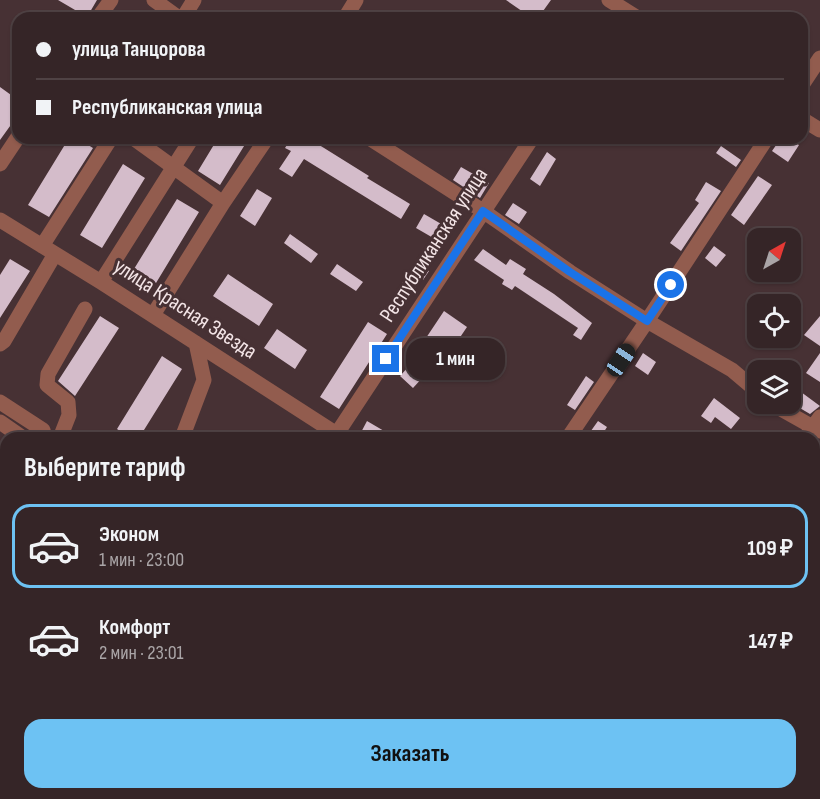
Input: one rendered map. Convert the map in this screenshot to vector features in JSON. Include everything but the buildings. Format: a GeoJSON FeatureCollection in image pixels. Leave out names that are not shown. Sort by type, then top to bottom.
{"type":"FeatureCollection","features":[{"type":"Feature","properties":{"kind":"street"},"geometry":{"type":"LineString","coordinates":[[154,0],[172,12]]}},
{"type":"Feature","properties":{"kind":"street"},"geometry":{"type":"LineString","coordinates":[[808,75],[820,58]]}},
{"type":"Feature","properties":{"kind":"street"},"geometry":{"type":"LineString","coordinates":[[0,164],[13,144]]}},
{"type":"Feature","properties":{"kind":"street"},"geometry":{"type":"LineString","coordinates":[[0,344],[4,341],[48,250],[108,144]]}},
{"type":"Feature","properties":{"kind":"street"},"geometry":{"type":"LineString","coordinates":[[142,144],[223,202]]}},
{"type":"Feature","properties":{"kind":"street"},"geometry":{"type":"LineString","coordinates":[[101,282],[188,144]]}},
{"type":"Feature","properties":{"kind":"street"},"geometry":{"type":"LineString","coordinates":[[153,315],[223,202],[263,144]]}},
{"type":"Feature","properties":{"kind":"street"},"geometry":{"type":"LineString","coordinates":[[378,144],[483,211],[570,272],[647,321],[732,370],[747,383]]}},
{"type":"Feature","properties":{"kind":"street","name":"Республиканская улица"},"geometry":{"type":"LineString","coordinates":[[341,432],[528,144]]}},
{"type":"Feature","properties":{"kind":"street"},"geometry":{"type":"LineString","coordinates":[[572,432],[763,144]]}},
{"type":"Feature","properties":{"kind":"street","name":"улица Красная Звезда"},"geometry":{"type":"LineString","coordinates":[[0,220],[153,315],[330,432]]}},
{"type":"Feature","properties":{"kind":"street"},"geometry":{"type":"LineString","coordinates":[[62,432],[69,415],[68,402],[47,385],[48,374],[85,309]]}},
{"type":"Feature","properties":{"kind":"street"},"geometry":{"type":"LineString","coordinates":[[185,432],[204,380],[196,343]]}},
{"type":"Feature","properties":{"kind":"street"},"geometry":{"type":"LineString","coordinates":[[0,402],[44,432]]}},
{"type":"Feature","properties":{"kind":"street"},"geometry":{"type":"LineString","coordinates":[[790,414],[815,428]]}},
{"type":"Feature","properties":{"kind":"street"},"geometry":{"type":"LineString","coordinates":[[0,422],[14,432]]}},
{"type":"Feature","properties":{"kind":"route"},"geometry":{"type":"LineString","coordinates":[[386,359],[483,211],[570,272],[647,321],[671,285]]}}]}
